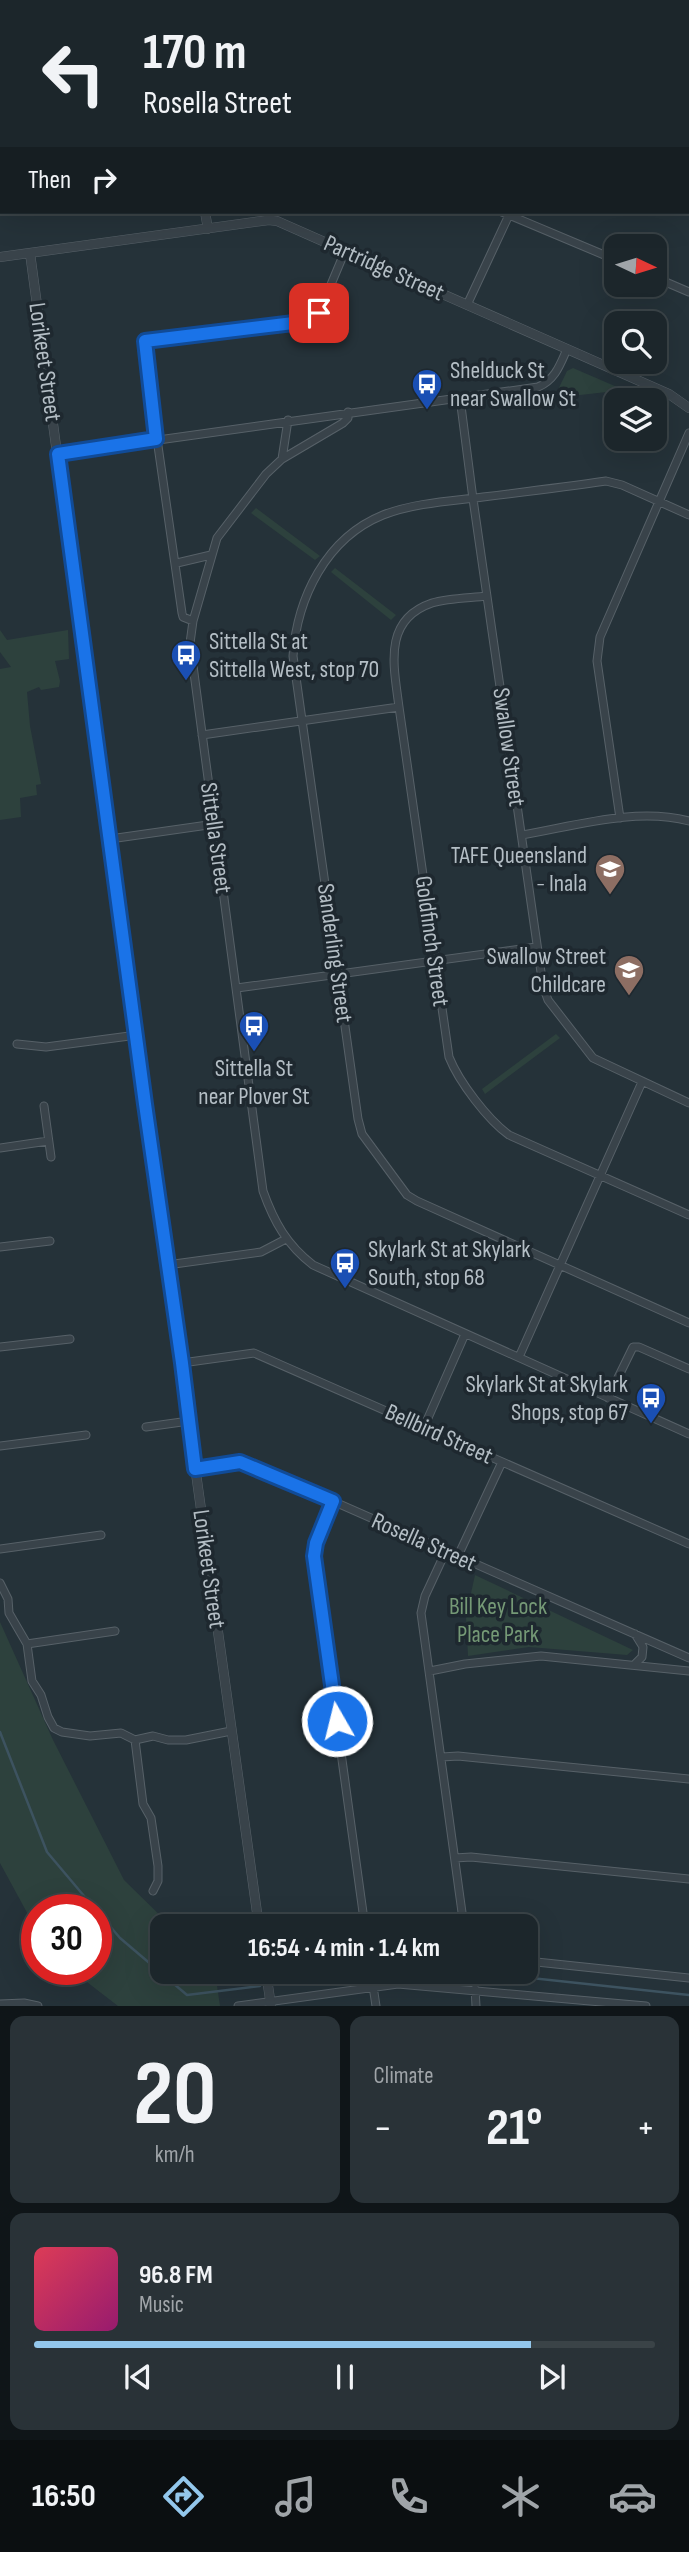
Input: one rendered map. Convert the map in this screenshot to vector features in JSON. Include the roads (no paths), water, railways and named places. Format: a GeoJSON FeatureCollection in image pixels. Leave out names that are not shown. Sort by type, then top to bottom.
{"type":"FeatureCollection","features":[{"type":"Feature","properties":{"kind":"street"},"geometry":{"type":"LineString","coordinates":[[205,214],[208,229]]}},
{"type":"Feature","properties":{"kind":"street"},"geometry":{"type":"LineString","coordinates":[[467,304],[505,214]]}},
{"type":"Feature","properties":{"kind":"street"},"geometry":{"type":"LineString","coordinates":[[507,214],[604,255]]}},
{"type":"Feature","properties":{"kind":"street","name":"Partridge Street"},"geometry":{"type":"LineString","coordinates":[[0,257],[277,221],[669,394],[689,408]]}},
{"type":"Feature","properties":{"kind":"street"},"geometry":{"type":"LineString","coordinates":[[194,621],[183,617],[177,563],[141,339],[310,321],[319,313],[345,251]]}},
{"type":"Feature","properties":{"kind":"street","name":"Lorikeet Street"},"geometry":{"type":"LineString","coordinates":[[30,253],[257,1914]]}},
{"type":"Feature","properties":{"kind":"street"},"geometry":{"type":"LineString","coordinates":[[667,283],[689,292]]}},
{"type":"Feature","properties":{"kind":"street"},"geometry":{"type":"LineString","coordinates":[[58,454],[538,387],[547,383],[567,349]]}},
{"type":"Feature","properties":{"kind":"street","name":"Partridge Street"},"geometry":{"type":"LineString","coordinates":[[669,394],[689,398]]}},
{"type":"Feature","properties":{"kind":"street","name":"Swallow Street"},"geometry":{"type":"LineString","coordinates":[[460,398],[472,499],[543,986],[548,1000],[593,1058],[689,1103]]}},
{"type":"Feature","properties":{"kind":"street","name":"Sittella Street"},"geometry":{"type":"LineString","coordinates":[[348,412],[348,418],[343,423],[282,459],[266,474],[217,538],[194,621],[190,647],[263,1191],[273,1218],[285,1239],[313,1265],[689,1434]]}},
{"type":"Feature","properties":{"kind":"street"},"geometry":{"type":"LineString","coordinates":[[282,459],[288,420]]}},
{"type":"Feature","properties":{"kind":"street"},"geometry":{"type":"LineString","coordinates":[[621,818],[597,661],[600,637],[689,432]]}},
{"type":"Feature","properties":{"kind":"street","name":"Sanderling Street"},"geometry":{"type":"LineString","coordinates":[[689,515],[659,500],[606,481],[404,509],[382,516],[351,533],[341,542],[312,581],[305,595],[293,656],[362,1134],[407,1195],[689,1323]]}},
{"type":"Feature","properties":{"kind":"street"},"geometry":{"type":"LineString","coordinates":[[177,563],[211,555]]}},
{"type":"Feature","properties":{"kind":"street","name":"Goldfinch Street"},"geometry":{"type":"LineString","coordinates":[[486,596],[432,603],[402,623],[394,641],[399,707],[449,1057],[454,1071],[499,1128],[509,1135],[689,1215]]}},
{"type":"Feature","properties":{"kind":"street"},"geometry":{"type":"LineString","coordinates":[[202,735],[399,707]]}},
{"type":"Feature","properties":{"kind":"street"},"geometry":{"type":"LineString","coordinates":[[522,835],[654,815],[689,821]]}},
{"type":"Feature","properties":{"kind":"street"},"geometry":{"type":"LineString","coordinates":[[110,839],[215,824]]}},
{"type":"Feature","properties":{"kind":"street"},"geometry":{"type":"LineString","coordinates":[[237,988],[536,947]]}},
{"type":"Feature","properties":{"kind":"street"},"geometry":{"type":"LineString","coordinates":[[17,1044],[46,1048],[137,1035]]}},
{"type":"Feature","properties":{"kind":"street"},"geometry":{"type":"LineString","coordinates":[[519,1357],[642,1082]]}},
{"type":"Feature","properties":{"kind":"street"},"geometry":{"type":"LineString","coordinates":[[44,1106],[51,1157]]}},
{"type":"Feature","properties":{"kind":"street"},"geometry":{"type":"LineString","coordinates":[[0,1148],[48,1142]]}},
{"type":"Feature","properties":{"kind":"street"},"geometry":{"type":"LineString","coordinates":[[167,1265],[261,1252],[285,1239]]}},
{"type":"Feature","properties":{"kind":"street"},"geometry":{"type":"LineString","coordinates":[[0,1247],[50,1241]]}},
{"type":"Feature","properties":{"kind":"street"},"geometry":{"type":"LineString","coordinates":[[424,1427],[465,1334]]}},
{"type":"Feature","properties":{"kind":"street"},"geometry":{"type":"LineString","coordinates":[[0,1347],[70,1339]]}},
{"type":"Feature","properties":{"kind":"street"},"geometry":{"type":"LineString","coordinates":[[608,1398],[633,1348],[639,1347],[689,1369]]}},
{"type":"Feature","properties":{"kind":"street","name":"Bellbird Street"},"geometry":{"type":"LineString","coordinates":[[182,1363],[254,1353],[689,1544]]}},
{"type":"Feature","properties":{"kind":"street"},"geometry":{"type":"LineString","coordinates":[[146,1427],[189,1421]]}},
{"type":"Feature","properties":{"kind":"street"},"geometry":{"type":"LineString","coordinates":[[0,1446],[86,1435]]}},
{"type":"Feature","properties":{"kind":"street","name":"Rosella Street"},"geometry":{"type":"LineString","coordinates":[[195,1469],[240,1462],[689,1658]]}},
{"type":"Feature","properties":{"kind":"street"},"geometry":{"type":"LineString","coordinates":[[457,1558],[502,1462]]}},
{"type":"Feature","properties":{"kind":"street"},"geometry":{"type":"LineString","coordinates":[[333,1501],[316,1543],[314,1556],[363,1914]]}},
{"type":"Feature","properties":{"kind":"street"},"geometry":{"type":"LineString","coordinates":[[0,1549],[100,1535]]}},
{"type":"Feature","properties":{"kind":"street"},"geometry":{"type":"LineString","coordinates":[[445,1553],[425,1597],[421,1613],[462,1914]]}},
{"type":"Feature","properties":{"kind":"street"},"geometry":{"type":"LineString","coordinates":[[0,1583],[8,1599],[9,1614],[27,1644],[32,1681],[41,1695],[47,1717],[54,1728],[62,1732],[90,1735],[121,1733],[135,1740],[153,1736],[168,1740],[186,1740],[232,1731]]}},
{"type":"Feature","properties":{"kind":"street"},"geometry":{"type":"LineString","coordinates":[[27,1644],[115,1631]]}},
{"type":"Feature","properties":{"kind":"street"},"geometry":{"type":"LineString","coordinates":[[634,1665],[642,1657],[643,1647],[635,1634]]}},
{"type":"Feature","properties":{"kind":"street"},"geometry":{"type":"LineString","coordinates":[[430,1671],[465,1664],[541,1656],[689,1671]]}},
{"type":"Feature","properties":{"kind":"street"},"geometry":{"type":"LineString","coordinates":[[135,1740],[143,1804],[151,1818],[158,1866],[158,1881],[153,1891]]}},
{"type":"Feature","properties":{"kind":"street"},"geometry":{"type":"LineString","coordinates":[[442,1757],[458,1756],[689,1779]]}},
{"type":"Feature","properties":{"kind":"street"},"geometry":{"type":"LineString","coordinates":[[456,1858],[471,1857],[689,1879]]}},
{"type":"Feature","properties":{"kind":"street"},"geometry":{"type":"LineString","coordinates":[[538,1962],[689,1978]]}},
{"type":"Feature","properties":{"kind":"street"},"geometry":{"type":"LineString","coordinates":[[268,1984],[271,2003]]}},
{"type":"Feature","properties":{"kind":"street"},"geometry":{"type":"LineString","coordinates":[[238,2006],[373,1986],[409,1984],[646,2006]]}},
{"type":"Feature","properties":{"kind":"street"},"geometry":{"type":"LineString","coordinates":[[373,1986],[376,2006]]}},
{"type":"Feature","properties":{"kind":"street"},"geometry":{"type":"LineString","coordinates":[[475,1989],[477,2006]]}},
{"type":"Feature","properties":{"kind":"street"},"geometry":{"type":"LineString","coordinates":[[0,2004],[24,2003],[38,2006]]}},
{"type":"Feature","properties":{"kind":"waterway"},"geometry":{"type":"LineString","coordinates":[[0,1732],[47,1852],[82,1894]]}},
{"type":"Feature","properties":{"kind":"waterway"},"geometry":{"type":"LineString","coordinates":[[112,1929],[187,1995],[260,1986]]}},
{"type":"Feature","properties":{"kind":"waterway"},"geometry":{"type":"LineString","coordinates":[[538,1979],[689,1995]]}},
{"type":"Feature","properties":{"kind":"place","name":"Shelduck St near Swallow St"},"geometry":{"type":"Point","coordinates":[427,411]}},
{"type":"Feature","properties":{"kind":"place","name":"Sittella St at Sittella West, stop 70"},"geometry":{"type":"Point","coordinates":[186,682]}},
{"type":"Feature","properties":{"kind":"place","name":"TAFE Queensland - Inala"},"geometry":{"type":"Point","coordinates":[610,896]}},
{"type":"Feature","properties":{"kind":"place","name":"Swallow Street Childcare"},"geometry":{"type":"Point","coordinates":[629,997]}},
{"type":"Feature","properties":{"kind":"place","name":"Sittella St near Plover St"},"geometry":{"type":"Point","coordinates":[254,1053]}},
{"type":"Feature","properties":{"kind":"place","name":"Skylark St at Skylark South, stop 68"},"geometry":{"type":"Point","coordinates":[345,1290]}},
{"type":"Feature","properties":{"kind":"place","name":"Skylark St at Skylark Shops, stop 67"},"geometry":{"type":"Point","coordinates":[651,1425]}},
{"type":"Feature","properties":{"kind":"park label","name":"Bill Key Lock Place Park"},"geometry":{"type":"Point","coordinates":[498,1620]}}]}
